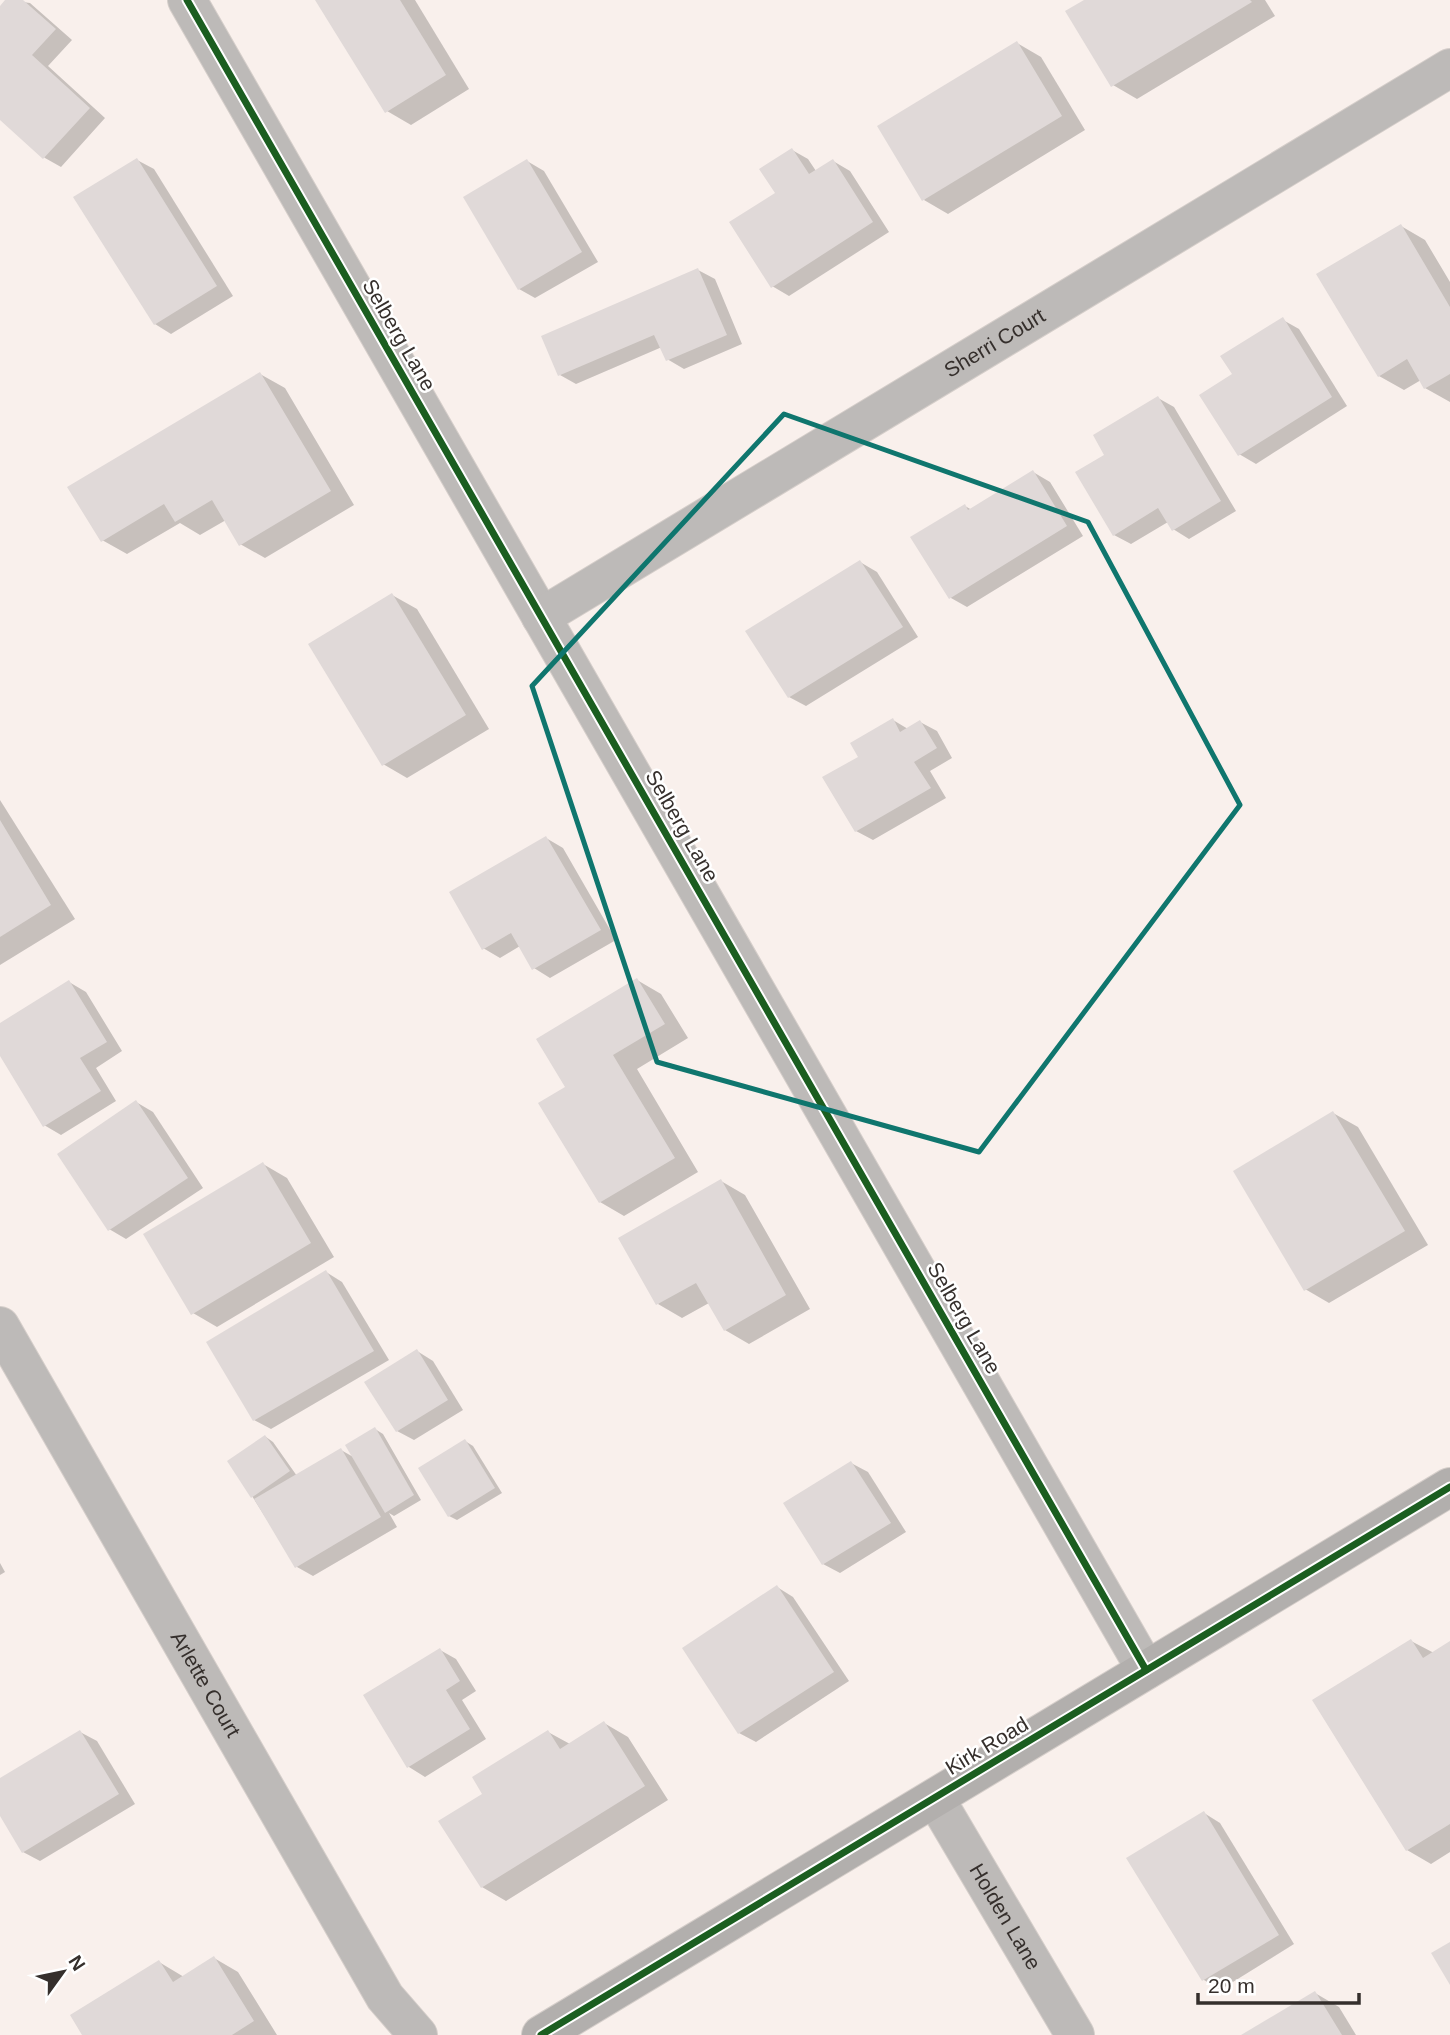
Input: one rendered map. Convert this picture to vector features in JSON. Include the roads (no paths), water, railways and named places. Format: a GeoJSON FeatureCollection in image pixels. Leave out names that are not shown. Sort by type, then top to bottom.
{"type":"FeatureCollection","features":[{"type":"Feature","properties":{"kind":"street","name":"Selberg Lane"},"geometry":{"type":"LineString","coordinates":[[187,0],[1146,1670]]}},
{"type":"Feature","properties":{"kind":"street","name":"Sherri Court"},"geometry":{"type":"LineString","coordinates":[[541,617],[1450,68]]}},
{"type":"Feature","properties":{"kind":"street","name":"Arlette Court"},"geometry":{"type":"LineString","coordinates":[[0,1326],[385,1997],[418,2035]]}},
{"type":"Feature","properties":{"kind":"street","name":"Kirk Road"},"geometry":{"type":"LineString","coordinates":[[541,2035],[1450,1487]]}},
{"type":"Feature","properties":{"kind":"street","name":"Holden Lane"},"geometry":{"type":"LineString","coordinates":[[935,1798],[1075,2035]]}}]}
